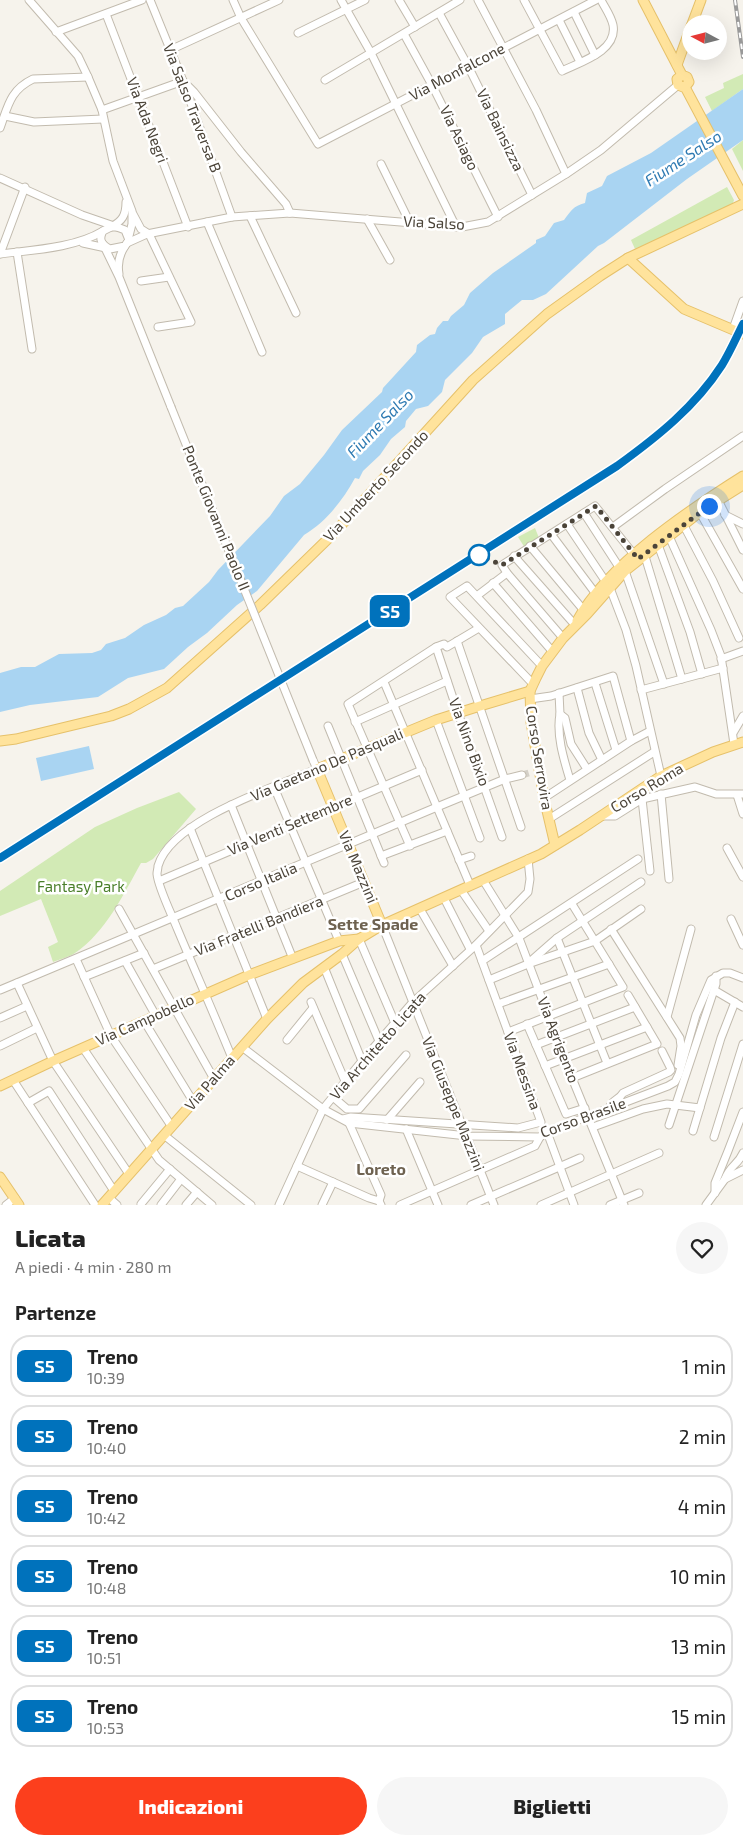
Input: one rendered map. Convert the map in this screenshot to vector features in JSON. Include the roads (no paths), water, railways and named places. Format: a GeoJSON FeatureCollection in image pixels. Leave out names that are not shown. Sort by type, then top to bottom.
{"type":"FeatureCollection","features":[{"type":"Feature","properties":{"kind":"main road"},"geometry":{"type":"LineString","coordinates":[[644,0],[682,75],[677,79],[692,97],[743,196]]}},
{"type":"Feature","properties":{"kind":"main road"},"geometry":{"type":"LineString","coordinates":[[696,15],[701,0]]}},
{"type":"Feature","properties":{"kind":"main road"},"geometry":{"type":"LineString","coordinates":[[677,64],[682,51]]}},
{"type":"Feature","properties":{"kind":"main road","name":"Via Umberto Secondo"},"geometry":{"type":"LineString","coordinates":[[0,741],[16,739],[130,710],[167,688],[260,605],[335,532],[473,380],[547,314],[628,258],[743,204]]}},
{"type":"Feature","properties":{"kind":"main road"},"geometry":{"type":"LineString","coordinates":[[628,258],[684,309],[743,334]]}},
{"type":"Feature","properties":{"kind":"main road","name":"Corso Serrovira"},"geometry":{"type":"LineString","coordinates":[[555,845],[536,771],[531,722],[531,691],[542,666],[563,638],[622,569],[743,476]]}},
{"type":"Feature","properties":{"kind":"main road","name":"Corso Serrovira"},"geometry":{"type":"LineString","coordinates":[[716,497],[743,485]]}},
{"type":"Feature","properties":{"kind":"main road","name":"Corso Serrovira"},"geometry":{"type":"LineString","coordinates":[[585,612],[596,594],[608,585]]}},
{"type":"Feature","properties":{"kind":"main road","name":"Via Gaetano De Pasquali"},"geometry":{"type":"LineString","coordinates":[[317,769],[436,720],[531,691]]}},
{"type":"Feature","properties":{"kind":"main road","name":"Corso Roma"},"geometry":{"type":"LineString","coordinates":[[359,938],[382,925],[541,854],[661,776],[739,743]]}},
{"type":"Feature","properties":{"kind":"main road","name":"Via Mazzini"},"geometry":{"type":"LineString","coordinates":[[317,769],[382,925]]}},
{"type":"Feature","properties":{"kind":"main road","name":"Via Campobello"},"geometry":{"type":"LineString","coordinates":[[0,1086],[249,975],[339,941],[359,938]]}},
{"type":"Feature","properties":{"kind":"main road","name":"Via Palma"},"geometry":{"type":"LineString","coordinates":[[108,1198],[267,1019],[303,983],[342,954],[359,938]]}},
{"type":"Feature","properties":{"kind":"main road"},"geometry":{"type":"LineString","coordinates":[[1,1180],[17,1202]]}},
{"type":"Feature","properties":{"kind":"street"},"geometry":{"type":"LineString","coordinates":[[29,0],[78,56],[102,110],[113,161],[126,197],[141,229],[148,234],[191,322],[158,327]]}},
{"type":"Feature","properties":{"kind":"street"},"geometry":{"type":"LineString","coordinates":[[56,32],[142,0]]}},
{"type":"Feature","properties":{"kind":"street","name":"Via Salso Traversa B"},"geometry":{"type":"LineString","coordinates":[[150,0],[183,81],[232,217]]}},
{"type":"Feature","properties":{"kind":"street"},"geometry":{"type":"LineString","coordinates":[[233,0],[241,18]]}},
{"type":"Feature","properties":{"kind":"street"},"geometry":{"type":"LineString","coordinates":[[170,50],[278,0]]}},
{"type":"Feature","properties":{"kind":"street"},"geometry":{"type":"LineString","coordinates":[[341,0],[371,53],[456,227]]}},
{"type":"Feature","properties":{"kind":"street"},"geometry":{"type":"LineString","coordinates":[[298,33],[365,0]]}},
{"type":"Feature","properties":{"kind":"street"},"geometry":{"type":"LineString","coordinates":[[399,0],[415,27]]}},
{"type":"Feature","properties":{"kind":"street"},"geometry":{"type":"LineString","coordinates":[[324,80],[460,0]]}},
{"type":"Feature","properties":{"kind":"street"},"geometry":{"type":"LineString","coordinates":[[478,0],[536,110],[566,174]]}},
{"type":"Feature","properties":{"kind":"street"},"geometry":{"type":"LineString","coordinates":[[524,0],[562,71],[604,51],[608,45],[613,28],[601,0]]}},
{"type":"Feature","properties":{"kind":"street","name":"Via Monfalcone"},"geometry":{"type":"LineString","coordinates":[[241,18],[318,144],[596,0]]}},
{"type":"Feature","properties":{"kind":"street"},"geometry":{"type":"LineString","coordinates":[[574,12],[595,55]]}},
{"type":"Feature","properties":{"kind":"street","name":"Via Bainsizza"},"geometry":{"type":"LineString","coordinates":[[439,13],[468,66],[532,195]]}},
{"type":"Feature","properties":{"kind":"street","name":"Via Ada Negri"},"geometry":{"type":"LineString","coordinates":[[106,14],[188,227]]}},
{"type":"Feature","properties":{"kind":"street"},"geometry":{"type":"LineString","coordinates":[[559,20],[580,62]]}},
{"type":"Feature","properties":{"kind":"street","name":"Via Asiago"},"geometry":{"type":"LineString","coordinates":[[404,34],[432,85],[498,217]]}},
{"type":"Feature","properties":{"kind":"street"},"geometry":{"type":"LineString","coordinates":[[0,128],[13,93],[20,86],[33,79],[88,78]]}},
{"type":"Feature","properties":{"kind":"street"},"geometry":{"type":"LineString","coordinates":[[102,110],[183,81],[286,204],[290,212]]}},
{"type":"Feature","properties":{"kind":"street","name":"Via Salso"},"geometry":{"type":"LineString","coordinates":[[148,234],[232,217],[290,212],[456,227],[488,222],[601,150],[682,86]]}},
{"type":"Feature","properties":{"kind":"street"},"geometry":{"type":"LineString","coordinates":[[5,116],[34,122],[103,119]]}},
{"type":"Feature","properties":{"kind":"street"},"geometry":{"type":"LineString","coordinates":[[381,164],[410,223]]}},
{"type":"Feature","properties":{"kind":"street"},"geometry":{"type":"LineString","coordinates":[[0,178],[24,187],[82,215],[120,248],[127,237],[148,234]]}},
{"type":"Feature","properties":{"kind":"street"},"geometry":{"type":"LineString","coordinates":[[24,187],[0,254],[75,243],[106,236],[127,237],[148,234]]}},
{"type":"Feature","properties":{"kind":"street"},"geometry":{"type":"LineString","coordinates":[[75,243],[90,244],[106,236],[125,216],[126,197]]}},
{"type":"Feature","properties":{"kind":"street"},"geometry":{"type":"LineString","coordinates":[[119,277],[119,256],[132,224],[132,211]]}},
{"type":"Feature","properties":{"kind":"street","name":"Ponte Giovanni Paolo II"},"geometry":{"type":"LineString","coordinates":[[82,215],[106,236],[119,277],[313,760]]}},
{"type":"Feature","properties":{"kind":"street"},"geometry":{"type":"LineString","coordinates":[[250,216],[296,312]]}},
{"type":"Feature","properties":{"kind":"street"},"geometry":{"type":"LineString","coordinates":[[367,219],[390,260]]}},
{"type":"Feature","properties":{"kind":"street"},"geometry":{"type":"LineString","coordinates":[[207,222],[262,352]]}},
{"type":"Feature","properties":{"kind":"street"},"geometry":{"type":"LineString","coordinates":[[17,252],[32,349]]}},
{"type":"Feature","properties":{"kind":"street"},"geometry":{"type":"LineString","coordinates":[[142,281],[169,277]]}},
{"type":"Feature","properties":{"kind":"street"},"geometry":{"type":"LineString","coordinates":[[733,329],[743,301]]}},
{"type":"Feature","properties":{"kind":"street"},"geometry":{"type":"LineString","coordinates":[[613,527],[743,436]]}},
{"type":"Feature","properties":{"kind":"street"},"geometry":{"type":"LineString","coordinates":[[716,497],[743,550]]}},
{"type":"Feature","properties":{"kind":"street"},"geometry":{"type":"LineString","coordinates":[[563,638],[502,565],[596,506],[613,527],[640,554],[682,680]]}},
{"type":"Feature","properties":{"kind":"street"},"geometry":{"type":"LineString","coordinates":[[699,509],[743,589]]}},
{"type":"Feature","properties":{"kind":"street"},"geometry":{"type":"LineString","coordinates":[[584,513],[622,569],[664,684]]}},
{"type":"Feature","properties":{"kind":"street"},"geometry":{"type":"LineString","coordinates":[[724,515],[743,524]]}},
{"type":"Feature","properties":{"kind":"street"},"geometry":{"type":"LineString","coordinates":[[682,522],[713,581],[739,638]]}},
{"type":"Feature","properties":{"kind":"street"},"geometry":{"type":"LineString","coordinates":[[567,524],[608,585],[626,630],[661,776]]}},
{"type":"Feature","properties":{"kind":"street"},"geometry":{"type":"LineString","coordinates":[[668,532],[722,659],[733,734],[739,743]]}},
{"type":"Feature","properties":{"kind":"street"},"geometry":{"type":"LineString","coordinates":[[551,534],[596,594]]}},
{"type":"Feature","properties":{"kind":"street"},"geometry":{"type":"LineString","coordinates":[[656,541],[690,632],[702,674]]}},
{"type":"Feature","properties":{"kind":"street"},"geometry":{"type":"LineString","coordinates":[[530,546],[585,612]]}},
{"type":"Feature","properties":{"kind":"street"},"geometry":{"type":"LineString","coordinates":[[514,556],[575,625]]}},
{"type":"Feature","properties":{"kind":"street"},"geometry":{"type":"LineString","coordinates":[[478,595],[507,572]]}},
{"type":"Feature","properties":{"kind":"street"},"geometry":{"type":"LineString","coordinates":[[493,583],[552,652]]}},
{"type":"Feature","properties":{"kind":"street"},"geometry":{"type":"LineString","coordinates":[[542,666],[478,595],[467,586],[450,597],[479,628],[531,691],[551,696],[613,676],[631,741]]}},
{"type":"Feature","properties":{"kind":"street"},"geometry":{"type":"LineString","coordinates":[[410,846],[348,704],[436,648],[444,644],[447,647],[479,628]]}},
{"type":"Feature","properties":{"kind":"street"},"geometry":{"type":"LineString","coordinates":[[457,641],[521,827]]}},
{"type":"Feature","properties":{"kind":"street","name":"Via Nino Bixio"},"geometry":{"type":"LineString","coordinates":[[436,648],[502,837]]}},
{"type":"Feature","properties":{"kind":"street"},"geometry":{"type":"LineString","coordinates":[[722,659],[743,651]]}},
{"type":"Feature","properties":{"kind":"street"},"geometry":{"type":"LineString","coordinates":[[641,690],[723,668]]}},
{"type":"Feature","properties":{"kind":"street"},"geometry":{"type":"LineString","coordinates":[[356,722],[447,681]]}},
{"type":"Feature","properties":{"kind":"street"},"geometry":{"type":"LineString","coordinates":[[384,682],[470,886]]}},
{"type":"Feature","properties":{"kind":"street"},"geometry":{"type":"LineString","coordinates":[[595,683],[616,750]]}},
{"type":"Feature","properties":{"kind":"street"},"geometry":{"type":"LineString","coordinates":[[577,688],[588,733],[602,760]]}},
{"type":"Feature","properties":{"kind":"street"},"geometry":{"type":"LineString","coordinates":[[559,693],[560,714],[558,724],[565,764],[570,780]]}},
{"type":"Feature","properties":{"kind":"street"},"geometry":{"type":"LineString","coordinates":[[560,714],[565,718],[571,744],[588,769]]}},
{"type":"Feature","properties":{"kind":"street"},"geometry":{"type":"LineString","coordinates":[[733,734],[743,716]]}},
{"type":"Feature","properties":{"kind":"street"},"geometry":{"type":"LineString","coordinates":[[436,720],[480,838]]}},
{"type":"Feature","properties":{"kind":"street"},"geometry":{"type":"LineString","coordinates":[[328,726],[382,860],[447,831]]}},
{"type":"Feature","properties":{"kind":"street"},"geometry":{"type":"LineString","coordinates":[[544,798],[616,750],[650,731]]}},
{"type":"Feature","properties":{"kind":"street"},"geometry":{"type":"LineString","coordinates":[[549,820],[654,752]]}},
{"type":"Feature","properties":{"kind":"street","name":"Via Mazzini"},"geometry":{"type":"LineString","coordinates":[[313,760],[317,769]]}},
{"type":"Feature","properties":{"kind":"street","name":"Via Gaetano De Pasquali"},"geometry":{"type":"LineString","coordinates":[[159,881],[157,874],[162,857],[176,840],[201,820],[231,805],[317,769]]}},
{"type":"Feature","properties":{"kind":"street","name":"Via Venti Settembre"},"geometry":{"type":"LineString","coordinates":[[159,881],[422,770]]}},
{"type":"Feature","properties":{"kind":"street","name":"Corso Italia"},"geometry":{"type":"LineString","coordinates":[[0,990],[306,864],[505,779],[522,775]]}},
{"type":"Feature","properties":{"kind":"street"},"geometry":{"type":"LineString","coordinates":[[274,787],[339,941]]}},
{"type":"Feature","properties":{"kind":"street"},"geometry":{"type":"LineString","coordinates":[[602,816],[615,816],[642,799],[695,787],[716,794],[740,794],[743,814]]}},
{"type":"Feature","properties":{"kind":"street"},"geometry":{"type":"LineString","coordinates":[[660,794],[669,879]]}},
{"type":"Feature","properties":{"kind":"street"},"geometry":{"type":"LineString","coordinates":[[642,799],[650,871]]}},
{"type":"Feature","properties":{"kind":"street"},"geometry":{"type":"LineString","coordinates":[[231,805],[293,959]]}},
{"type":"Feature","properties":{"kind":"street"},"geometry":{"type":"LineString","coordinates":[[190,828],[267,1019]]}},
{"type":"Feature","properties":{"kind":"street"},"geometry":{"type":"LineString","coordinates":[[727,848],[743,877]]}},
{"type":"Feature","properties":{"kind":"street"},"geometry":{"type":"LineString","coordinates":[[459,860],[471,856]]}},
{"type":"Feature","properties":{"kind":"street","name":"Via Architetto Licata"},"geometry":{"type":"LineString","coordinates":[[279,1205],[323,1109],[413,1002],[489,932],[528,892],[530,879],[528,859]]}},
{"type":"Feature","properties":{"kind":"street"},"geometry":{"type":"LineString","coordinates":[[482,961],[572,904],[638,859]]}},
{"type":"Feature","properties":{"kind":"street","name":"Via Agrigento"},"geometry":{"type":"LineString","coordinates":[[483,880],[519,938],[572,1078],[623,1203]]}},
{"type":"Feature","properties":{"kind":"street"},"geometry":{"type":"LineString","coordinates":[[159,881],[173,919],[232,1058]]}},
{"type":"Feature","properties":{"kind":"street","name":"Via Fratelli Bandiera"},"geometry":{"type":"LineString","coordinates":[[153,969],[364,882]]}},
{"type":"Feature","properties":{"kind":"street"},"geometry":{"type":"LineString","coordinates":[[528,964],[557,938],[641,882]]}},
{"type":"Feature","properties":{"kind":"street"},"geometry":{"type":"LineString","coordinates":[[461,890],[489,932]]}},
{"type":"Feature","properties":{"kind":"street","name":"Via Messina"},"geometry":{"type":"LineString","coordinates":[[444,898],[482,961],[541,1122],[518,1128],[462,1124]]}},
{"type":"Feature","properties":{"kind":"street"},"geometry":{"type":"LineString","coordinates":[[508,1032],[623,987],[572,904]]}},
{"type":"Feature","properties":{"kind":"street"},"geometry":{"type":"LineString","coordinates":[[119,909],[214,1079]]}},
{"type":"Feature","properties":{"kind":"street"},"geometry":{"type":"LineString","coordinates":[[420,909],[453,966]]}},
{"type":"Feature","properties":{"kind":"street"},"geometry":{"type":"LineString","coordinates":[[489,980],[528,964],[595,941],[641,909]]}},
{"type":"Feature","properties":{"kind":"street"},"geometry":{"type":"LineString","coordinates":[[731,919],[743,945]]}},
{"type":"Feature","properties":{"kind":"street","name":"Via Mazzini"},"geometry":{"type":"LineString","coordinates":[[382,925],[413,1002]]}},
{"type":"Feature","properties":{"kind":"street"},"geometry":{"type":"LineString","coordinates":[[611,929],[682,1041],[678,1067],[679,1074]]}},
{"type":"Feature","properties":{"kind":"street"},"geometry":{"type":"LineString","coordinates":[[667,1017],[691,929]]}},
{"type":"Feature","properties":{"kind":"street"},"geometry":{"type":"LineString","coordinates":[[359,938],[395,1023]]}},
{"type":"Feature","properties":{"kind":"street"},"geometry":{"type":"LineString","coordinates":[[557,938],[608,1063]]}},
{"type":"Feature","properties":{"kind":"street"},"geometry":{"type":"LineString","coordinates":[[84,977],[144,953]]}},
{"type":"Feature","properties":{"kind":"street"},"geometry":{"type":"LineString","coordinates":[[342,954],[379,1041]]}},
{"type":"Feature","properties":{"kind":"street"},"geometry":{"type":"LineString","coordinates":[[76,959],[110,1036],[172,1127]]}},
{"type":"Feature","properties":{"kind":"street"},"geometry":{"type":"LineString","coordinates":[[125,961],[156,1016]]}},
{"type":"Feature","properties":{"kind":"street"},"geometry":{"type":"LineString","coordinates":[[498,1004],[609,964]]}},
{"type":"Feature","properties":{"kind":"street"},"geometry":{"type":"LineString","coordinates":[[324,967],[362,1061]]}},
{"type":"Feature","properties":{"kind":"street"},"geometry":{"type":"LineString","coordinates":[[679,1074],[704,993],[710,980],[716,976],[730,973],[743,978]]}},
{"type":"Feature","properties":{"kind":"street"},"geometry":{"type":"LineString","coordinates":[[669,1125],[714,990],[716,976]]}},
{"type":"Feature","properties":{"kind":"street"},"geometry":{"type":"LineString","coordinates":[[17,983],[53,1061],[129,1174]]}},
{"type":"Feature","properties":{"kind":"street"},"geometry":{"type":"LineString","coordinates":[[714,990],[743,1007]]}},
{"type":"Feature","properties":{"kind":"street"},"geometry":{"type":"LineString","coordinates":[[572,1078],[658,1044],[628,995]]}},
{"type":"Feature","properties":{"kind":"street","name":"Via Giuseppe Mazzini"},"geometry":{"type":"LineString","coordinates":[[413,1002],[494,1205]]}},
{"type":"Feature","properties":{"kind":"street"},"geometry":{"type":"LineString","coordinates":[[693,1131],[720,1038],[735,1002]]}},
{"type":"Feature","properties":{"kind":"street"},"geometry":{"type":"LineString","coordinates":[[287,1040],[312,1005],[345,1081]]}},
{"type":"Feature","properties":{"kind":"street"},"geometry":{"type":"LineString","coordinates":[[0,1018],[27,1006]]}},
{"type":"Feature","properties":{"kind":"street"},"geometry":{"type":"LineString","coordinates":[[536,1044],[635,1007]]}},
{"type":"Feature","properties":{"kind":"street"},"geometry":{"type":"LineString","coordinates":[[144,1021],[194,1103]]}},
{"type":"Feature","properties":{"kind":"street"},"geometry":{"type":"LineString","coordinates":[[527,1024],[566,1114],[585,1108]]}},
{"type":"Feature","properties":{"kind":"street"},"geometry":{"type":"LineString","coordinates":[[545,1066],[647,1027]]}},
{"type":"Feature","properties":{"kind":"street"},"geometry":{"type":"LineString","coordinates":[[0,1046],[37,1028]]}},
{"type":"Feature","properties":{"kind":"street"},"geometry":{"type":"LineString","coordinates":[[714,1137],[743,1044]]}},
{"type":"Feature","properties":{"kind":"street","name":"Corso Brasile"},"geometry":{"type":"LineString","coordinates":[[242,1047],[323,1109],[346,1121],[466,1136],[543,1134],[668,1086],[675,1082],[679,1074]]}},
{"type":"Feature","properties":{"kind":"street"},"geometry":{"type":"LineString","coordinates":[[83,1048],[159,1160],[210,1204]]}},
{"type":"Feature","properties":{"kind":"street"},"geometry":{"type":"LineString","coordinates":[[609,1108],[612,1101],[621,1096],[623,1092],[671,1070],[662,1051]]}},
{"type":"Feature","properties":{"kind":"street"},"geometry":{"type":"LineString","coordinates":[[333,1097],[347,1109],[356,1110],[362,1107],[406,1055]]}},
{"type":"Feature","properties":{"kind":"street"},"geometry":{"type":"LineString","coordinates":[[13,1080],[95,1205]]}},
{"type":"Feature","properties":{"kind":"street"},"geometry":{"type":"LineString","coordinates":[[387,1120],[420,1082]]}},
{"type":"Feature","properties":{"kind":"street"},"geometry":{"type":"LineString","coordinates":[[28,1104],[48,1091],[108,1198],[117,1205]]}},
{"type":"Feature","properties":{"kind":"street"},"geometry":{"type":"LineString","coordinates":[[593,1127],[650,1107],[667,1104],[700,1108]]}},
{"type":"Feature","properties":{"kind":"street"},"geometry":{"type":"LineString","coordinates":[[715,1193],[715,1183],[743,1112]]}},
{"type":"Feature","properties":{"kind":"street","name":"Corso Brasile"},"geometry":{"type":"LineString","coordinates":[[346,1121],[352,1118],[462,1124]]}},
{"type":"Feature","properties":{"kind":"street"},"geometry":{"type":"LineString","coordinates":[[297,1166],[380,1203],[381,1195],[346,1121]]}},
{"type":"Feature","properties":{"kind":"street"},"geometry":{"type":"LineString","coordinates":[[406,1128],[438,1205]]}},
{"type":"Feature","properties":{"kind":"street"},"geometry":{"type":"LineString","coordinates":[[543,1134],[574,1205]]}},
{"type":"Feature","properties":{"kind":"street"},"geometry":{"type":"LineString","coordinates":[[400,1205],[535,1146],[543,1134]]}},
{"type":"Feature","properties":{"kind":"street"},"geometry":{"type":"LineString","coordinates":[[164,1135],[251,1205]]}},
{"type":"Feature","properties":{"kind":"street"},"geometry":{"type":"LineString","coordinates":[[542,1205],[659,1153]]}},
{"type":"Feature","properties":{"kind":"street"},"geometry":{"type":"LineString","coordinates":[[706,1205],[725,1179],[728,1170],[743,1153]]}},
{"type":"Feature","properties":{"kind":"street"},"geometry":{"type":"LineString","coordinates":[[471,1205],[580,1158]]}},
{"type":"Feature","properties":{"kind":"street"},"geometry":{"type":"LineString","coordinates":[[141,1204],[170,1169]]}},
{"type":"Feature","properties":{"kind":"street"},"geometry":{"type":"LineString","coordinates":[[725,1179],[743,1170]]}},
{"type":"Feature","properties":{"kind":"street"},"geometry":{"type":"LineString","coordinates":[[161,1205],[181,1179]]}},
{"type":"Feature","properties":{"kind":"street"},"geometry":{"type":"LineString","coordinates":[[322,1205],[333,1182]]}},
{"type":"Feature","properties":{"kind":"street"},"geometry":{"type":"LineString","coordinates":[[186,1205],[197,1192]]}},
{"type":"Feature","properties":{"kind":"street"},"geometry":{"type":"LineString","coordinates":[[610,1205],[623,1203],[639,1193]]}},
{"type":"Feature","properties":{"kind":"street"},"geometry":{"type":"LineString","coordinates":[[362,1205],[369,1198]]}},
{"type":"Feature","properties":{"kind":"street"},"geometry":{"type":"LineString","coordinates":[[6,1205],[17,1202]]}},
{"type":"Feature","properties":{"kind":"water","name":"Fiume Salso"},"geometry":{"type":"Polygon","coordinates":[[[743,89],[743,140],[687,179],[598,246],[546,294],[533,300],[522,300],[505,314],[505,324],[483,337],[472,353],[445,380],[442,392],[428,406],[416,409],[406,421],[405,427],[391,439],[380,455],[363,471],[359,479],[355,478],[327,517],[304,535],[257,591],[237,605],[207,633],[164,669],[128,678],[98,697],[30,705],[0,712],[0,673],[21,667],[35,667],[59,654],[92,653],[101,650],[106,644],[125,638],[144,625],[166,615],[175,608],[183,606],[209,582],[218,570],[270,516],[284,496],[300,484],[342,430],[382,392],[383,388],[416,352],[417,345],[430,335],[435,334],[443,321],[448,321],[464,305],[470,293],[493,273],[536,243],[536,240],[545,236],[554,223],[564,220],[575,207],[585,203],[587,193],[602,186],[607,176],[651,153],[743,89]]]}},
{"type":"Feature","properties":{"kind":"water"},"geometry":{"type":"Polygon","coordinates":[[[89,746],[94,769],[41,781],[36,758],[89,746]]]}},
{"type":"Feature","properties":{"kind":"tunnel"},"geometry":{"type":"LineString","coordinates":[[522,775],[532,772]]}},
{"type":"Feature","properties":{"kind":"railway"},"geometry":{"type":"LineString","coordinates":[[735,0],[743,57]]}},
{"type":"Feature","properties":{"kind":"railway"},"geometry":{"type":"LineString","coordinates":[[0,858],[617,466],[647,444],[688,408],[722,365],[743,324]]}},
{"type":"Feature","properties":{"kind":"train","name":"S5"},"geometry":{"type":"LineString","coordinates":[[0,858],[617,466],[664,430],[698,397],[730,353],[743,324]]}},
{"type":"Feature","properties":{"kind":"district","name":"Sette Spade"},"geometry":{"type":"Point","coordinates":[373,924]}},
{"type":"Feature","properties":{"kind":"district","name":"Loreto"},"geometry":{"type":"Point","coordinates":[381,1169]}},
{"type":"Feature","properties":{"kind":"park label","name":"Fantasy Park"},"geometry":{"type":"Point","coordinates":[81,887]}}]}
